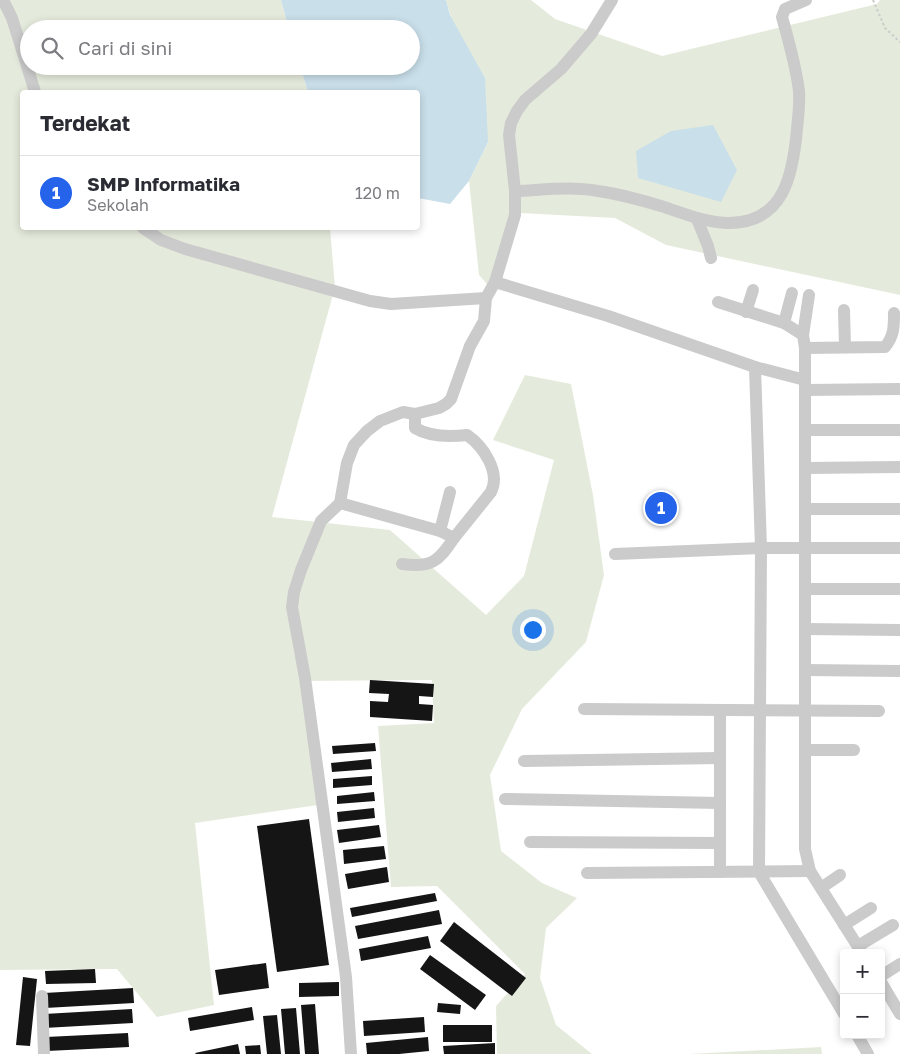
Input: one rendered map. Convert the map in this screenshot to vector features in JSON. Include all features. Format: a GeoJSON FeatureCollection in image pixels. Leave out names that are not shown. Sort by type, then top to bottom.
{"type":"FeatureCollection","features":[{"type":"Feature","properties":{"kind":"street"},"geometry":{"type":"LineString","coordinates":[[3,0],[12,18],[20,45]]}},
{"type":"Feature","properties":{"kind":"street"},"geometry":{"type":"LineString","coordinates":[[351,1054],[346,977],[305,678],[292,607],[294,592],[321,521],[340,503],[347,463],[354,445],[366,431],[380,421],[403,412],[415,414],[439,408],[451,398],[470,346],[484,321],[486,298],[495,282],[514,215],[509,134],[516,110],[561,69],[591,34],[612,0]]}},
{"type":"Feature","properties":{"kind":"street"},"geometry":{"type":"LineString","coordinates":[[514,191],[570,189],[597,191],[660,206],[697,219],[727,223],[752,220],[767,213],[789,178],[795,158],[799,94],[795,66],[782,17],[785,10],[806,0]]}},
{"type":"Feature","properties":{"kind":"street"},"geometry":{"type":"LineString","coordinates":[[29,75],[33,90]]}},
{"type":"Feature","properties":{"kind":"street"},"geometry":{"type":"LineString","coordinates":[[697,219],[711,258]]}},
{"type":"Feature","properties":{"kind":"street"},"geometry":{"type":"LineString","coordinates":[[146,230],[161,240],[185,249],[370,301],[391,304],[486,298]]}},
{"type":"Feature","properties":{"kind":"street"},"geometry":{"type":"LineString","coordinates":[[495,282],[608,316],[805,385],[900,389]]}},
{"type":"Feature","properties":{"kind":"street"},"geometry":{"type":"LineString","coordinates":[[746,312],[753,290]]}},
{"type":"Feature","properties":{"kind":"street"},"geometry":{"type":"LineString","coordinates":[[784,323],[792,293]]}},
{"type":"Feature","properties":{"kind":"street"},"geometry":{"type":"LineString","coordinates":[[809,295],[804,341],[805,849],[810,871],[859,949]]}},
{"type":"Feature","properties":{"kind":"street"},"geometry":{"type":"LineString","coordinates":[[718,302],[784,323],[804,341],[845,347],[885,347],[890,341],[893,332],[894,313]]}},
{"type":"Feature","properties":{"kind":"street"},"geometry":{"type":"LineString","coordinates":[[844,310],[845,347]]}},
{"type":"Feature","properties":{"kind":"street"},"geometry":{"type":"LineString","coordinates":[[755,367],[761,548],[759,872],[840,1007]]}},
{"type":"Feature","properties":{"kind":"street"},"geometry":{"type":"LineString","coordinates":[[402,564],[421,566],[438,558],[491,492],[494,485],[492,468],[473,439],[467,435],[448,437],[422,432],[415,428],[415,414]]}},
{"type":"Feature","properties":{"kind":"street"},"geometry":{"type":"LineString","coordinates":[[805,430],[900,430]]}},
{"type":"Feature","properties":{"kind":"street"},"geometry":{"type":"LineString","coordinates":[[805,468],[900,467]]}},
{"type":"Feature","properties":{"kind":"street"},"geometry":{"type":"LineString","coordinates":[[440,531],[450,492]]}},
{"type":"Feature","properties":{"kind":"street"},"geometry":{"type":"LineString","coordinates":[[340,503],[440,531],[454,538]]}},
{"type":"Feature","properties":{"kind":"street"},"geometry":{"type":"LineString","coordinates":[[805,509],[900,509]]}},
{"type":"Feature","properties":{"kind":"street"},"geometry":{"type":"LineString","coordinates":[[615,554],[761,548],[900,548]]}},
{"type":"Feature","properties":{"kind":"street"},"geometry":{"type":"LineString","coordinates":[[805,589],[900,589]]}},
{"type":"Feature","properties":{"kind":"street"},"geometry":{"type":"LineString","coordinates":[[805,629],[900,630]]}},
{"type":"Feature","properties":{"kind":"street"},"geometry":{"type":"LineString","coordinates":[[805,670],[900,671]]}},
{"type":"Feature","properties":{"kind":"street"},"geometry":{"type":"LineString","coordinates":[[584,709],[879,712]]}},
{"type":"Feature","properties":{"kind":"street"},"geometry":{"type":"LineString","coordinates":[[720,710],[720,872]]}},
{"type":"Feature","properties":{"kind":"street"},"geometry":{"type":"LineString","coordinates":[[805,750],[854,750]]}},
{"type":"Feature","properties":{"kind":"street"},"geometry":{"type":"LineString","coordinates":[[524,760],[720,758]]}},
{"type":"Feature","properties":{"kind":"street"},"geometry":{"type":"LineString","coordinates":[[505,799],[720,803]]}},
{"type":"Feature","properties":{"kind":"street"},"geometry":{"type":"LineString","coordinates":[[530,842],[720,842]]}},
{"type":"Feature","properties":{"kind":"street"},"geometry":{"type":"LineString","coordinates":[[587,874],[810,871]]}},
{"type":"Feature","properties":{"kind":"street"},"geometry":{"type":"LineString","coordinates":[[821,888],[840,875]]}},
{"type":"Feature","properties":{"kind":"street"},"geometry":{"type":"LineString","coordinates":[[844,925],[871,908]]}},
{"type":"Feature","properties":{"kind":"street"},"geometry":{"type":"LineString","coordinates":[[861,949],[893,925]]}},
{"type":"Feature","properties":{"kind":"street"},"geometry":{"type":"LineString","coordinates":[[885,973],[900,964]]}},
{"type":"Feature","properties":{"kind":"street"},"geometry":{"type":"LineString","coordinates":[[885,988],[900,1012]]}},
{"type":"Feature","properties":{"kind":"street"},"geometry":{"type":"LineString","coordinates":[[42,996],[44,1054]]}},
{"type":"Feature","properties":{"kind":"street"},"geometry":{"type":"LineString","coordinates":[[859,1039],[868,1054]]}},
{"type":"Feature","properties":{"kind":"path"},"geometry":{"type":"LineString","coordinates":[[873,0],[885,28],[900,42]]}},
{"type":"Feature","properties":{"kind":"green space"},"geometry":{"type":"Polygon","coordinates":[[[0,0],[281,0],[287,20],[20,20],[20,75],[303,75],[307,90],[20,90],[20,230],[330,230],[335,287],[272,517],[390,530],[486,615],[524,576],[554,460],[493,440],[525,375],[571,384],[593,495],[604,575],[586,642],[522,709],[490,775],[501,851],[542,883],[577,898],[546,928],[540,978],[556,1025],[592,1054],[497,1054],[496,1006],[525,974],[437,886],[391,887],[378,726],[434,723],[432,680],[303,681],[318,805],[195,823],[214,1005],[157,1017],[117,969],[0,970],[0,0]]]}},
{"type":"Feature","properties":{"kind":"green space"},"geometry":{"type":"Polygon","coordinates":[[[446,0],[531,0],[555,19],[662,56],[877,4],[880,0],[900,0],[900,295],[666,245],[615,218],[520,213],[494,292],[479,275],[469,181],[488,142],[446,0]]]}},
{"type":"Feature","properties":{"kind":"green space"},"geometry":{"type":"Polygon","coordinates":[[[821,1047],[822,1054],[689,1054],[821,1047]]]}},
{"type":"Feature","properties":{"kind":"water"},"geometry":{"type":"Polygon","coordinates":[[[281,0],[446,0],[450,15],[485,78],[488,142],[469,181],[450,204],[420,198],[420,90],[307,90],[303,75],[420,75],[420,20],[287,20],[281,0]]]}},
{"type":"Feature","properties":{"kind":"water"},"geometry":{"type":"Polygon","coordinates":[[[713,125],[737,170],[721,202],[638,178],[636,151],[671,131],[713,125]]]}},
{"type":"Feature","properties":{"kind":"building"},"geometry":{"type":"Polygon","coordinates":[[[370,680],[434,684],[433,697],[419,696],[419,704],[433,705],[432,721],[370,717],[370,701],[388,702],[389,694],[369,693],[370,680]]]}},
{"type":"Feature","properties":{"kind":"building"},"geometry":{"type":"Polygon","coordinates":[[[375,743],[376,751],[333,754],[332,746],[375,743]]]}},
{"type":"Feature","properties":{"kind":"building"},"geometry":{"type":"Polygon","coordinates":[[[371,759],[372,769],[332,772],[331,763],[371,759]]]}},
{"type":"Feature","properties":{"kind":"building"},"geometry":{"type":"Polygon","coordinates":[[[372,776],[372,785],[333,788],[333,779],[372,776]]]}},
{"type":"Feature","properties":{"kind":"building"},"geometry":{"type":"Polygon","coordinates":[[[374,792],[375,801],[337,804],[337,796],[374,792]]]}},
{"type":"Feature","properties":{"kind":"building"},"geometry":{"type":"Polygon","coordinates":[[[374,808],[375,818],[338,822],[337,812],[374,808]]]}},
{"type":"Feature","properties":{"kind":"building"},"geometry":{"type":"Polygon","coordinates":[[[309,819],[329,965],[277,972],[257,826],[309,819]]]}},
{"type":"Feature","properties":{"kind":"building"},"geometry":{"type":"Polygon","coordinates":[[[379,825],[381,837],[339,843],[337,830],[379,825]]]}},
{"type":"Feature","properties":{"kind":"building"},"geometry":{"type":"Polygon","coordinates":[[[384,846],[386,859],[344,864],[343,850],[384,846]]]}},
{"type":"Feature","properties":{"kind":"building"},"geometry":{"type":"Polygon","coordinates":[[[387,867],[389,882],[348,889],[345,874],[387,867]]]}},
{"type":"Feature","properties":{"kind":"building"},"geometry":{"type":"Polygon","coordinates":[[[435,893],[437,901],[352,917],[350,908],[435,893]]]}},
{"type":"Feature","properties":{"kind":"building"},"geometry":{"type":"Polygon","coordinates":[[[439,910],[442,924],[358,939],[355,926],[439,910]]]}},
{"type":"Feature","properties":{"kind":"building"},"geometry":{"type":"Polygon","coordinates":[[[454,922],[526,978],[512,996],[440,941],[454,922]]]}},
{"type":"Feature","properties":{"kind":"building"},"geometry":{"type":"Polygon","coordinates":[[[428,936],[431,948],[361,961],[359,949],[428,936]]]}},
{"type":"Feature","properties":{"kind":"building"},"geometry":{"type":"Polygon","coordinates":[[[430,955],[486,995],[475,1010],[420,969],[430,955]]]}},
{"type":"Feature","properties":{"kind":"building"},"geometry":{"type":"Polygon","coordinates":[[[266,963],[269,988],[219,995],[215,970],[266,963]]]}},
{"type":"Feature","properties":{"kind":"building"},"geometry":{"type":"Polygon","coordinates":[[[95,969],[96,983],[46,984],[45,971],[95,969]]]}},
{"type":"Feature","properties":{"kind":"building"},"geometry":{"type":"Polygon","coordinates":[[[23,977],[37,979],[30,1046],[16,1045],[23,977]]]}},
{"type":"Feature","properties":{"kind":"building"},"geometry":{"type":"Polygon","coordinates":[[[339,982],[339,996],[299,997],[299,983],[339,982]]]}},
{"type":"Feature","properties":{"kind":"building"},"geometry":{"type":"Polygon","coordinates":[[[133,988],[134,1003],[45,1008],[44,993],[133,988]]]}},
{"type":"Feature","properties":{"kind":"building"},"geometry":{"type":"Polygon","coordinates":[[[438,1003],[461,1005],[460,1014],[437,1012],[438,1003]]]}},
{"type":"Feature","properties":{"kind":"building"},"geometry":{"type":"Polygon","coordinates":[[[315,1004],[319,1054],[305,1054],[301,1005],[315,1004]]]}},
{"type":"Feature","properties":{"kind":"building"},"geometry":{"type":"Polygon","coordinates":[[[252,1007],[254,1020],[190,1031],[188,1018],[252,1007]]]}},
{"type":"Feature","properties":{"kind":"building"},"geometry":{"type":"Polygon","coordinates":[[[296,1008],[300,1054],[285,1054],[281,1009],[296,1008]]]}},
{"type":"Feature","properties":{"kind":"building"},"geometry":{"type":"Polygon","coordinates":[[[132,1009],[133,1023],[44,1028],[44,1014],[132,1009]]]}},
{"type":"Feature","properties":{"kind":"building"},"geometry":{"type":"Polygon","coordinates":[[[277,1015],[281,1054],[267,1054],[263,1016],[277,1015]]]}},
{"type":"Feature","properties":{"kind":"building"},"geometry":{"type":"Polygon","coordinates":[[[424,1017],[425,1032],[364,1036],[363,1021],[424,1017]]]}},
{"type":"Feature","properties":{"kind":"building"},"geometry":{"type":"Polygon","coordinates":[[[443,1025],[492,1025],[492,1042],[443,1042],[443,1025]]]}},
{"type":"Feature","properties":{"kind":"building"},"geometry":{"type":"Polygon","coordinates":[[[128,1033],[129,1047],[47,1051],[46,1037],[128,1033]]]}},
{"type":"Feature","properties":{"kind":"building"},"geometry":{"type":"Polygon","coordinates":[[[428,1037],[429,1051],[399,1054],[367,1054],[366,1043],[428,1037]]]}},
{"type":"Feature","properties":{"kind":"building"},"geometry":{"type":"Polygon","coordinates":[[[495,1043],[495,1054],[444,1054],[443,1046],[495,1043]]]}},
{"type":"Feature","properties":{"kind":"building"},"geometry":{"type":"Polygon","coordinates":[[[238,1044],[240,1054],[195,1053],[238,1044]]]}},
{"type":"Feature","properties":{"kind":"building"},"geometry":{"type":"Polygon","coordinates":[[[260,1045],[261,1054],[246,1054],[245,1046],[260,1045]]]}},
{"type":"Feature","properties":{"kind":"place","name":"SMP Informatika"},"geometry":{"type":"Point","coordinates":[661,508]}}]}
